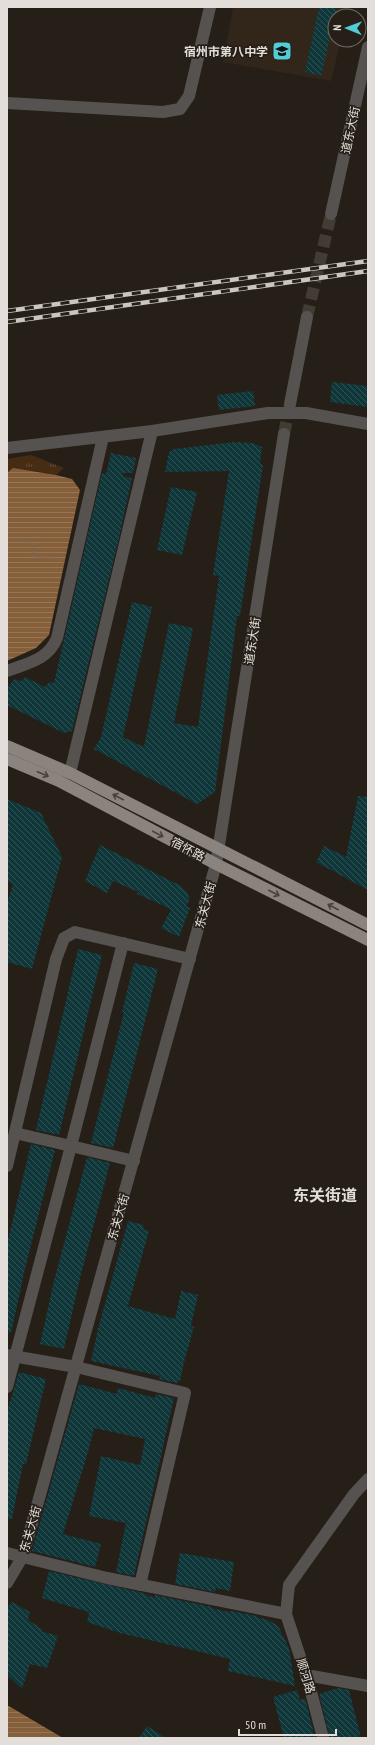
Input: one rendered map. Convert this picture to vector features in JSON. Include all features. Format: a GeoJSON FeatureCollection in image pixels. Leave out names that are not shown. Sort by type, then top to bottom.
{"type":"FeatureCollection","features":[{"type":"Feature","properties":{"kind":"main road","name":"宿怀路"},"geometry":{"type":"LineString","coordinates":[[7,746],[70,773],[220,848],[368,925]]}},
{"type":"Feature","properties":{"kind":"main road","name":"宿怀路"},"geometry":{"type":"LineString","coordinates":[[7,759],[59,781],[216,864],[368,940]]}},
{"type":"Feature","properties":{"kind":"street"},"geometry":{"type":"LineString","coordinates":[[7,103],[163,112],[180,109],[185,104],[189,96],[210,7]]}},
{"type":"Feature","properties":{"kind":"street","name":"道东大街"},"geometry":{"type":"LineString","coordinates":[[332,214],[368,47]]}},
{"type":"Feature","properties":{"kind":"street"},"geometry":{"type":"LineString","coordinates":[[290,404],[307,317]]}},
{"type":"Feature","properties":{"kind":"street"},"geometry":{"type":"LineString","coordinates":[[7,448],[152,431],[268,413],[306,414],[368,424]]}},
{"type":"Feature","properties":{"kind":"street"},"geometry":{"type":"LineString","coordinates":[[70,773],[152,431]]}},
{"type":"Feature","properties":{"kind":"street","name":"道东大街"},"geometry":{"type":"LineString","coordinates":[[220,848],[284,434]]}},
{"type":"Feature","properties":{"kind":"street"},"geometry":{"type":"LineString","coordinates":[[7,671],[45,656],[53,647],[57,638],[103,437]]}},
{"type":"Feature","properties":{"kind":"street","name":"东关大街"},"geometry":{"type":"LineString","coordinates":[[7,1582],[23,1556],[220,848]]}},
{"type":"Feature","properties":{"kind":"street"},"geometry":{"type":"LineString","coordinates":[[7,1166],[56,959],[64,938],[75,932],[190,959]]}},
{"type":"Feature","properties":{"kind":"street"},"geometry":{"type":"LineString","coordinates":[[7,1387],[11,1356],[71,1146],[123,943]]}},
{"type":"Feature","properties":{"kind":"street"},"geometry":{"type":"LineString","coordinates":[[15,1133],[134,1161]]}},
{"type":"Feature","properties":{"kind":"street"},"geometry":{"type":"LineString","coordinates":[[11,1356],[76,1367],[185,1393],[140,1585]]}},
{"type":"Feature","properties":{"kind":"street"},"geometry":{"type":"LineString","coordinates":[[7,1553],[140,1585],[286,1614],[289,1585],[354,1494],[368,1479]]}},
{"type":"Feature","properties":{"kind":"street","name":"顺河路"},"geometry":{"type":"LineString","coordinates":[[286,1614],[306,1675],[324,1738]]}},
{"type":"Feature","properties":{"kind":"street"},"geometry":{"type":"LineString","coordinates":[[306,1675],[368,1686]]}},
{"type":"Feature","properties":{"kind":"path"},"geometry":{"type":"LineString","coordinates":[[7,538],[34,543],[33,556],[69,560]]}},
{"type":"Feature","properties":{"kind":"shaded area","name":"宿州市第八中学"},"geometry":{"type":"Polygon","coordinates":[[[233,7],[350,7],[327,8],[327,48],[339,48],[331,81],[223,62],[233,7]]]}},
{"type":"Feature","properties":{"kind":"shaded area"},"geometry":{"type":"Polygon","coordinates":[[[13,468],[72,479],[80,490],[49,635],[36,648],[7,661],[7,473],[13,468]]]}},
{"type":"Feature","properties":{"kind":"shaded area"},"geometry":{"type":"Polygon","coordinates":[[[7,1705],[63,1738],[7,1738],[7,1705]]]}},
{"type":"Feature","properties":{"kind":"green space"},"geometry":{"type":"Polygon","coordinates":[[[31,455],[64,468],[56,475],[34,471],[7,473],[7,459],[31,455]]]}},
{"type":"Feature","properties":{"kind":"building"},"geometry":{"type":"Polygon","coordinates":[[[319,7],[337,7],[327,8],[327,48],[321,76],[305,72],[319,7]]]}},
{"type":"Feature","properties":{"kind":"building"},"geometry":{"type":"Polygon","coordinates":[[[332,382],[368,386],[368,407],[330,402],[332,382]]]}},
{"type":"Feature","properties":{"kind":"building"},"geometry":{"type":"Polygon","coordinates":[[[253,391],[255,406],[219,410],[217,395],[253,391]]]}},
{"type":"Feature","properties":{"kind":"building"},"geometry":{"type":"Polygon","coordinates":[[[235,442],[253,443],[262,447],[260,464],[263,465],[240,616],[237,616],[215,792],[197,804],[94,749],[101,737],[132,602],[152,607],[123,737],[144,747],[169,623],[193,628],[174,723],[198,727],[219,576],[213,575],[229,471],[165,472],[169,452],[174,449],[235,442]]]}},
{"type":"Feature","properties":{"kind":"building"},"geometry":{"type":"Polygon","coordinates":[[[111,453],[136,458],[133,473],[123,473],[123,476],[132,478],[119,538],[72,731],[64,733],[7,705],[7,689],[14,679],[21,681],[25,677],[45,687],[49,682],[54,683],[102,473],[106,474],[111,453]]]}},
{"type":"Feature","properties":{"kind":"building"},"geometry":{"type":"Polygon","coordinates":[[[171,487],[197,492],[182,555],[157,550],[171,487]]]}},
{"type":"Feature","properties":{"kind":"building"},"geometry":{"type":"Polygon","coordinates":[[[358,796],[368,797],[368,890],[316,862],[324,846],[346,857],[358,796]]]}},
{"type":"Feature","properties":{"kind":"building"},"geometry":{"type":"Polygon","coordinates":[[[7,799],[41,813],[62,857],[32,969],[7,962],[7,904],[13,884],[7,881],[7,799]]]}},
{"type":"Feature","properties":{"kind":"building"},"geometry":{"type":"Polygon","coordinates":[[[100,845],[181,886],[187,892],[190,900],[186,906],[190,908],[179,937],[161,928],[171,910],[137,894],[138,892],[113,881],[107,893],[85,881],[100,845]]]}},
{"type":"Feature","properties":{"kind":"building"},"geometry":{"type":"Polygon","coordinates":[[[78,949],[102,955],[59,1135],[36,1130],[78,949]]]}},
{"type":"Feature","properties":{"kind":"building"},"geometry":{"type":"Polygon","coordinates":[[[134,963],[158,969],[113,1148],[91,1143],[124,1012],[122,1012],[134,963]]]}},
{"type":"Feature","properties":{"kind":"building"},"geometry":{"type":"Polygon","coordinates":[[[31,1144],[55,1150],[25,1269],[11,1333],[7,1332],[7,1244],[31,1144]]]}},
{"type":"Feature","properties":{"kind":"building"},"geometry":{"type":"Polygon","coordinates":[[[87,1157],[110,1163],[80,1278],[64,1349],[40,1344],[54,1281],[87,1157]]]}},
{"type":"Feature","properties":{"kind":"building"},"geometry":{"type":"Polygon","coordinates":[[[128,1221],[144,1225],[143,1229],[149,1231],[128,1306],[175,1319],[181,1291],[198,1295],[191,1326],[194,1327],[180,1381],[177,1383],[159,1379],[160,1376],[91,1361],[98,1329],[128,1221]]]}},
{"type":"Feature","properties":{"kind":"building"},"geometry":{"type":"Polygon","coordinates":[[[19,1372],[46,1379],[26,1464],[23,1464],[12,1519],[7,1519],[7,1412],[19,1372]]]}},
{"type":"Feature","properties":{"kind":"building"},"geometry":{"type":"Polygon","coordinates":[[[79,1384],[117,1394],[118,1388],[155,1398],[156,1394],[174,1398],[134,1576],[116,1572],[126,1523],[89,1516],[101,1456],[140,1465],[145,1439],[94,1428],[63,1534],[101,1544],[95,1567],[32,1551],[79,1384]]]}},
{"type":"Feature","properties":{"kind":"building"},"geometry":{"type":"Polygon","coordinates":[[[180,1553],[234,1562],[230,1591],[216,1588],[215,1592],[175,1584],[180,1553]]]}},
{"type":"Feature","properties":{"kind":"building"},"geometry":{"type":"Polygon","coordinates":[[[49,1571],[143,1593],[154,1598],[155,1595],[229,1612],[231,1611],[252,1615],[270,1621],[278,1626],[289,1648],[295,1686],[228,1671],[230,1659],[120,1633],[87,1622],[89,1612],[42,1598],[49,1571]]]}},
{"type":"Feature","properties":{"kind":"building"},"geometry":{"type":"Polygon","coordinates":[[[12,1602],[30,1612],[28,1620],[42,1629],[41,1631],[58,1636],[47,1668],[30,1664],[22,1689],[7,1675],[7,1608],[12,1602]]]}},
{"type":"Feature","properties":{"kind":"building"},"geometry":{"type":"Polygon","coordinates":[[[338,1688],[349,1690],[361,1738],[330,1738],[319,1694],[338,1688]]]}},
{"type":"Feature","properties":{"kind":"building"},"geometry":{"type":"Polygon","coordinates":[[[297,1690],[300,1700],[305,1698],[315,1738],[284,1738],[273,1697],[297,1690]]]}},
{"type":"Feature","properties":{"kind":"building"},"geometry":{"type":"Polygon","coordinates":[[[147,1726],[166,1738],[139,1738],[147,1726]]]}},
{"type":"Feature","properties":{"kind":"tunnel"},"geometry":{"type":"LineString","coordinates":[[307,317],[331,214]]}},
{"type":"Feature","properties":{"kind":"tunnel"},"geometry":{"type":"LineString","coordinates":[[284,434],[290,404]]}},
{"type":"Feature","properties":{"kind":"railway"},"geometry":{"type":"LineString","coordinates":[[7,311],[368,261]]}},
{"type":"Feature","properties":{"kind":"railway"},"geometry":{"type":"LineString","coordinates":[[7,322],[368,271]]}},
{"type":"Feature","properties":{"kind":"place","name":"宿州市第八中学"},"geometry":{"type":"Point","coordinates":[282,51]}},
{"type":"Feature","properties":{"kind":"district","name":"东关街道"},"geometry":{"type":"Point","coordinates":[325,1195]}}]}
